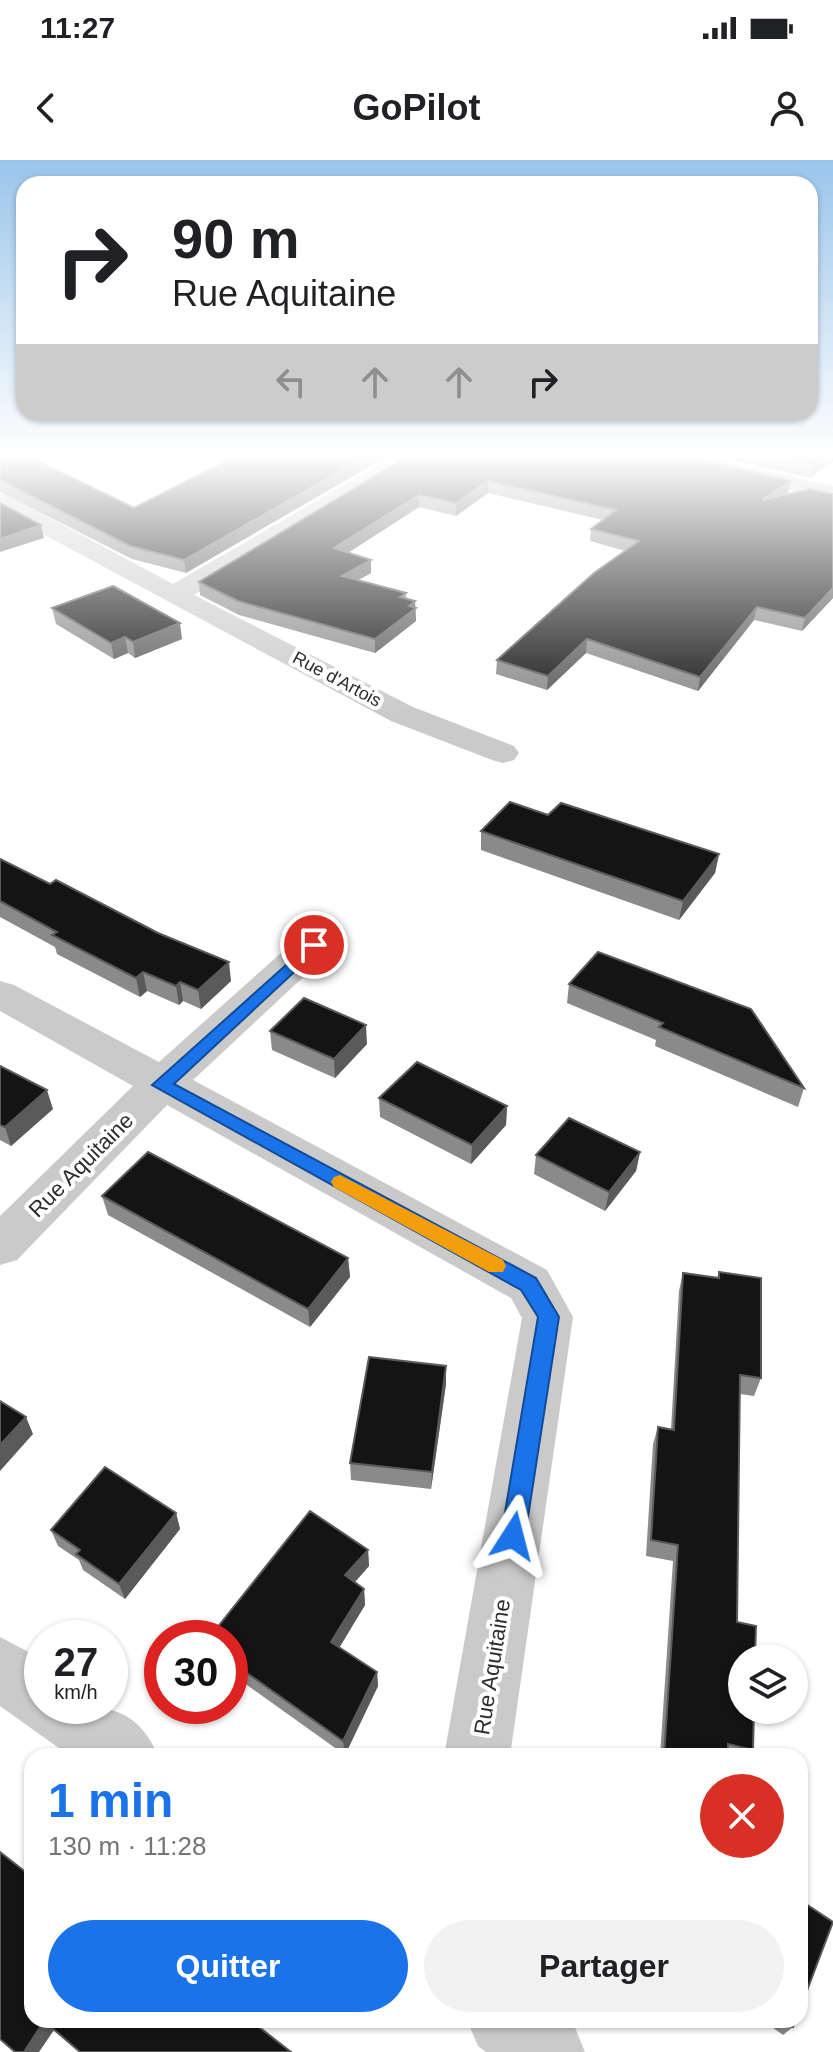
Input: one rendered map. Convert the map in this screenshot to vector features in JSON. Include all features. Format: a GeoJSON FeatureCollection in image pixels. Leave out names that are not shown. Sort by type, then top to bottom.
{"type":"FeatureCollection","features":[{"type":"Feature","properties":{"kind":"street","name":"Rue d'Artois"},"geometry":{"type":"LineString","coordinates":[[71,541],[402,714],[503,753]]}},
{"type":"Feature","properties":{"kind":"street"},"geometry":{"type":"LineString","coordinates":[[176,594],[266,541]]}},
{"type":"Feature","properties":{"kind":"street","name":"Rue Aquitaine"},"geometry":{"type":"LineString","coordinates":[[0,1246],[161,1085],[314,945]]}},
{"type":"Feature","properties":{"kind":"street","name":"Rue Aquitaine"},"geometry":{"type":"LineString","coordinates":[[0,994],[161,1085],[529,1284],[548,1317],[478,1748]]}},
{"type":"Feature","properties":{"kind":"street"},"geometry":{"type":"LineString","coordinates":[[0,1668],[24,1685]]}},
{"type":"Feature","properties":{"kind":"street"},"geometry":{"type":"LineString","coordinates":[[80,1724],[114,1748]]}},
{"type":"Feature","properties":{"kind":"street"},"geometry":{"type":"LineString","coordinates":[[515,2028],[547,2052]]}},
{"type":"Feature","properties":{"kind":"building"},"geometry":{"type":"Polygon","coordinates":[[[121,541],[217,541],[184,560],[121,541]]]}},
{"type":"Feature","properties":{"kind":"building"},"geometry":{"type":"Polygon","coordinates":[[[267,541],[345,541],[334,548],[371,560],[342,576],[406,593],[400,597],[415,601],[409,606],[416,608],[375,639],[238,601],[199,582],[267,541]]]}},
{"type":"Feature","properties":{"kind":"building"},"geometry":{"type":"Polygon","coordinates":[[[639,541],[833,541],[833,588],[805,618],[757,607],[700,677],[587,639],[548,676],[497,660],[594,573],[639,541]]]}},
{"type":"Feature","properties":{"kind":"building"},"geometry":{"type":"Polygon","coordinates":[[[113,586],[180,623],[133,642],[125,637],[111,643],[52,608],[113,586]]]}},
{"type":"Feature","properties":{"kind":"building"},"geometry":{"type":"Polygon","coordinates":[[[510,802],[548,815],[561,803],[719,854],[683,901],[481,831],[510,802]]]}},
{"type":"Feature","properties":{"kind":"building"},"geometry":{"type":"Polygon","coordinates":[[[0,859],[50,884],[56,880],[158,933],[229,962],[198,990],[180,982],[176,986],[143,972],[136,978],[52,935],[57,932],[0,901],[0,859]]]}},
{"type":"Feature","properties":{"kind":"building"},"geometry":{"type":"Polygon","coordinates":[[[598,952],[751,1009],[804,1088],[659,1027],[663,1023],[569,984],[598,952]]]}},
{"type":"Feature","properties":{"kind":"building"},"geometry":{"type":"Polygon","coordinates":[[[304,998],[366,1025],[334,1059],[270,1031],[304,998]]]}},
{"type":"Feature","properties":{"kind":"building"},"geometry":{"type":"Polygon","coordinates":[[[417,1062],[507,1106],[472,1145],[379,1098],[417,1062]]]}},
{"type":"Feature","properties":{"kind":"building"},"geometry":{"type":"Polygon","coordinates":[[[0,1066],[47,1090],[5,1127],[0,1125],[0,1066]]]}},
{"type":"Feature","properties":{"kind":"building"},"geometry":{"type":"Polygon","coordinates":[[[569,1118],[640,1152],[609,1192],[536,1155],[569,1118]]]}},
{"type":"Feature","properties":{"kind":"building"},"geometry":{"type":"Polygon","coordinates":[[[148,1152],[348,1258],[308,1309],[102,1196],[148,1152]]]}},
{"type":"Feature","properties":{"kind":"building"},"geometry":{"type":"Polygon","coordinates":[[[719,1272],[761,1278],[761,1378],[740,1375],[737,1622],[756,1626],[755,1644],[728,1644],[728,1724],[754,1724],[753,1748],[728,1744],[728,1748],[665,1748],[678,1545],[651,1540],[658,1427],[674,1430],[683,1273],[719,1278],[719,1272]]]}},
{"type":"Feature","properties":{"kind":"building"},"geometry":{"type":"Polygon","coordinates":[[[369,1357],[446,1366],[432,1472],[350,1463],[369,1357]]]}},
{"type":"Feature","properties":{"kind":"building"},"geometry":{"type":"Polygon","coordinates":[[[0,1401],[26,1417],[0,1445],[0,1401]]]}},
{"type":"Feature","properties":{"kind":"building"},"geometry":{"type":"Polygon","coordinates":[[[105,1467],[176,1513],[119,1584],[76,1554],[80,1550],[51,1530],[105,1467]]]}},
{"type":"Feature","properties":{"kind":"building"},"geometry":{"type":"Polygon","coordinates":[[[310,1511],[368,1550],[345,1575],[364,1589],[331,1642],[377,1672],[343,1741],[248,1674],[248,1620],[223,1620],[310,1511]]]}},
{"type":"Feature","properties":{"kind":"building"},"geometry":{"type":"Polygon","coordinates":[[[0,1852],[24,1871],[24,2028],[39,2028],[24,2052],[15,2052],[0,2039],[0,1852]]]}},
{"type":"Feature","properties":{"kind":"building"},"geometry":{"type":"Polygon","coordinates":[[[808,1905],[833,1922],[808,1988],[808,1905]]]}},
{"type":"Feature","properties":{"kind":"building"},"geometry":{"type":"Polygon","coordinates":[[[52,2028],[260,2028],[291,2052],[80,2052],[52,2028]]]}},
{"type":"Feature","properties":{"kind":"slow traffic"},"geometry":{"type":"LineString","coordinates":[[340,1182],[496,1266]]}},
{"type":"Feature","properties":{"kind":"route"},"geometry":{"type":"LineString","coordinates":[[314,945],[161,1085],[529,1284],[548,1317],[513,1536]]}}]}
